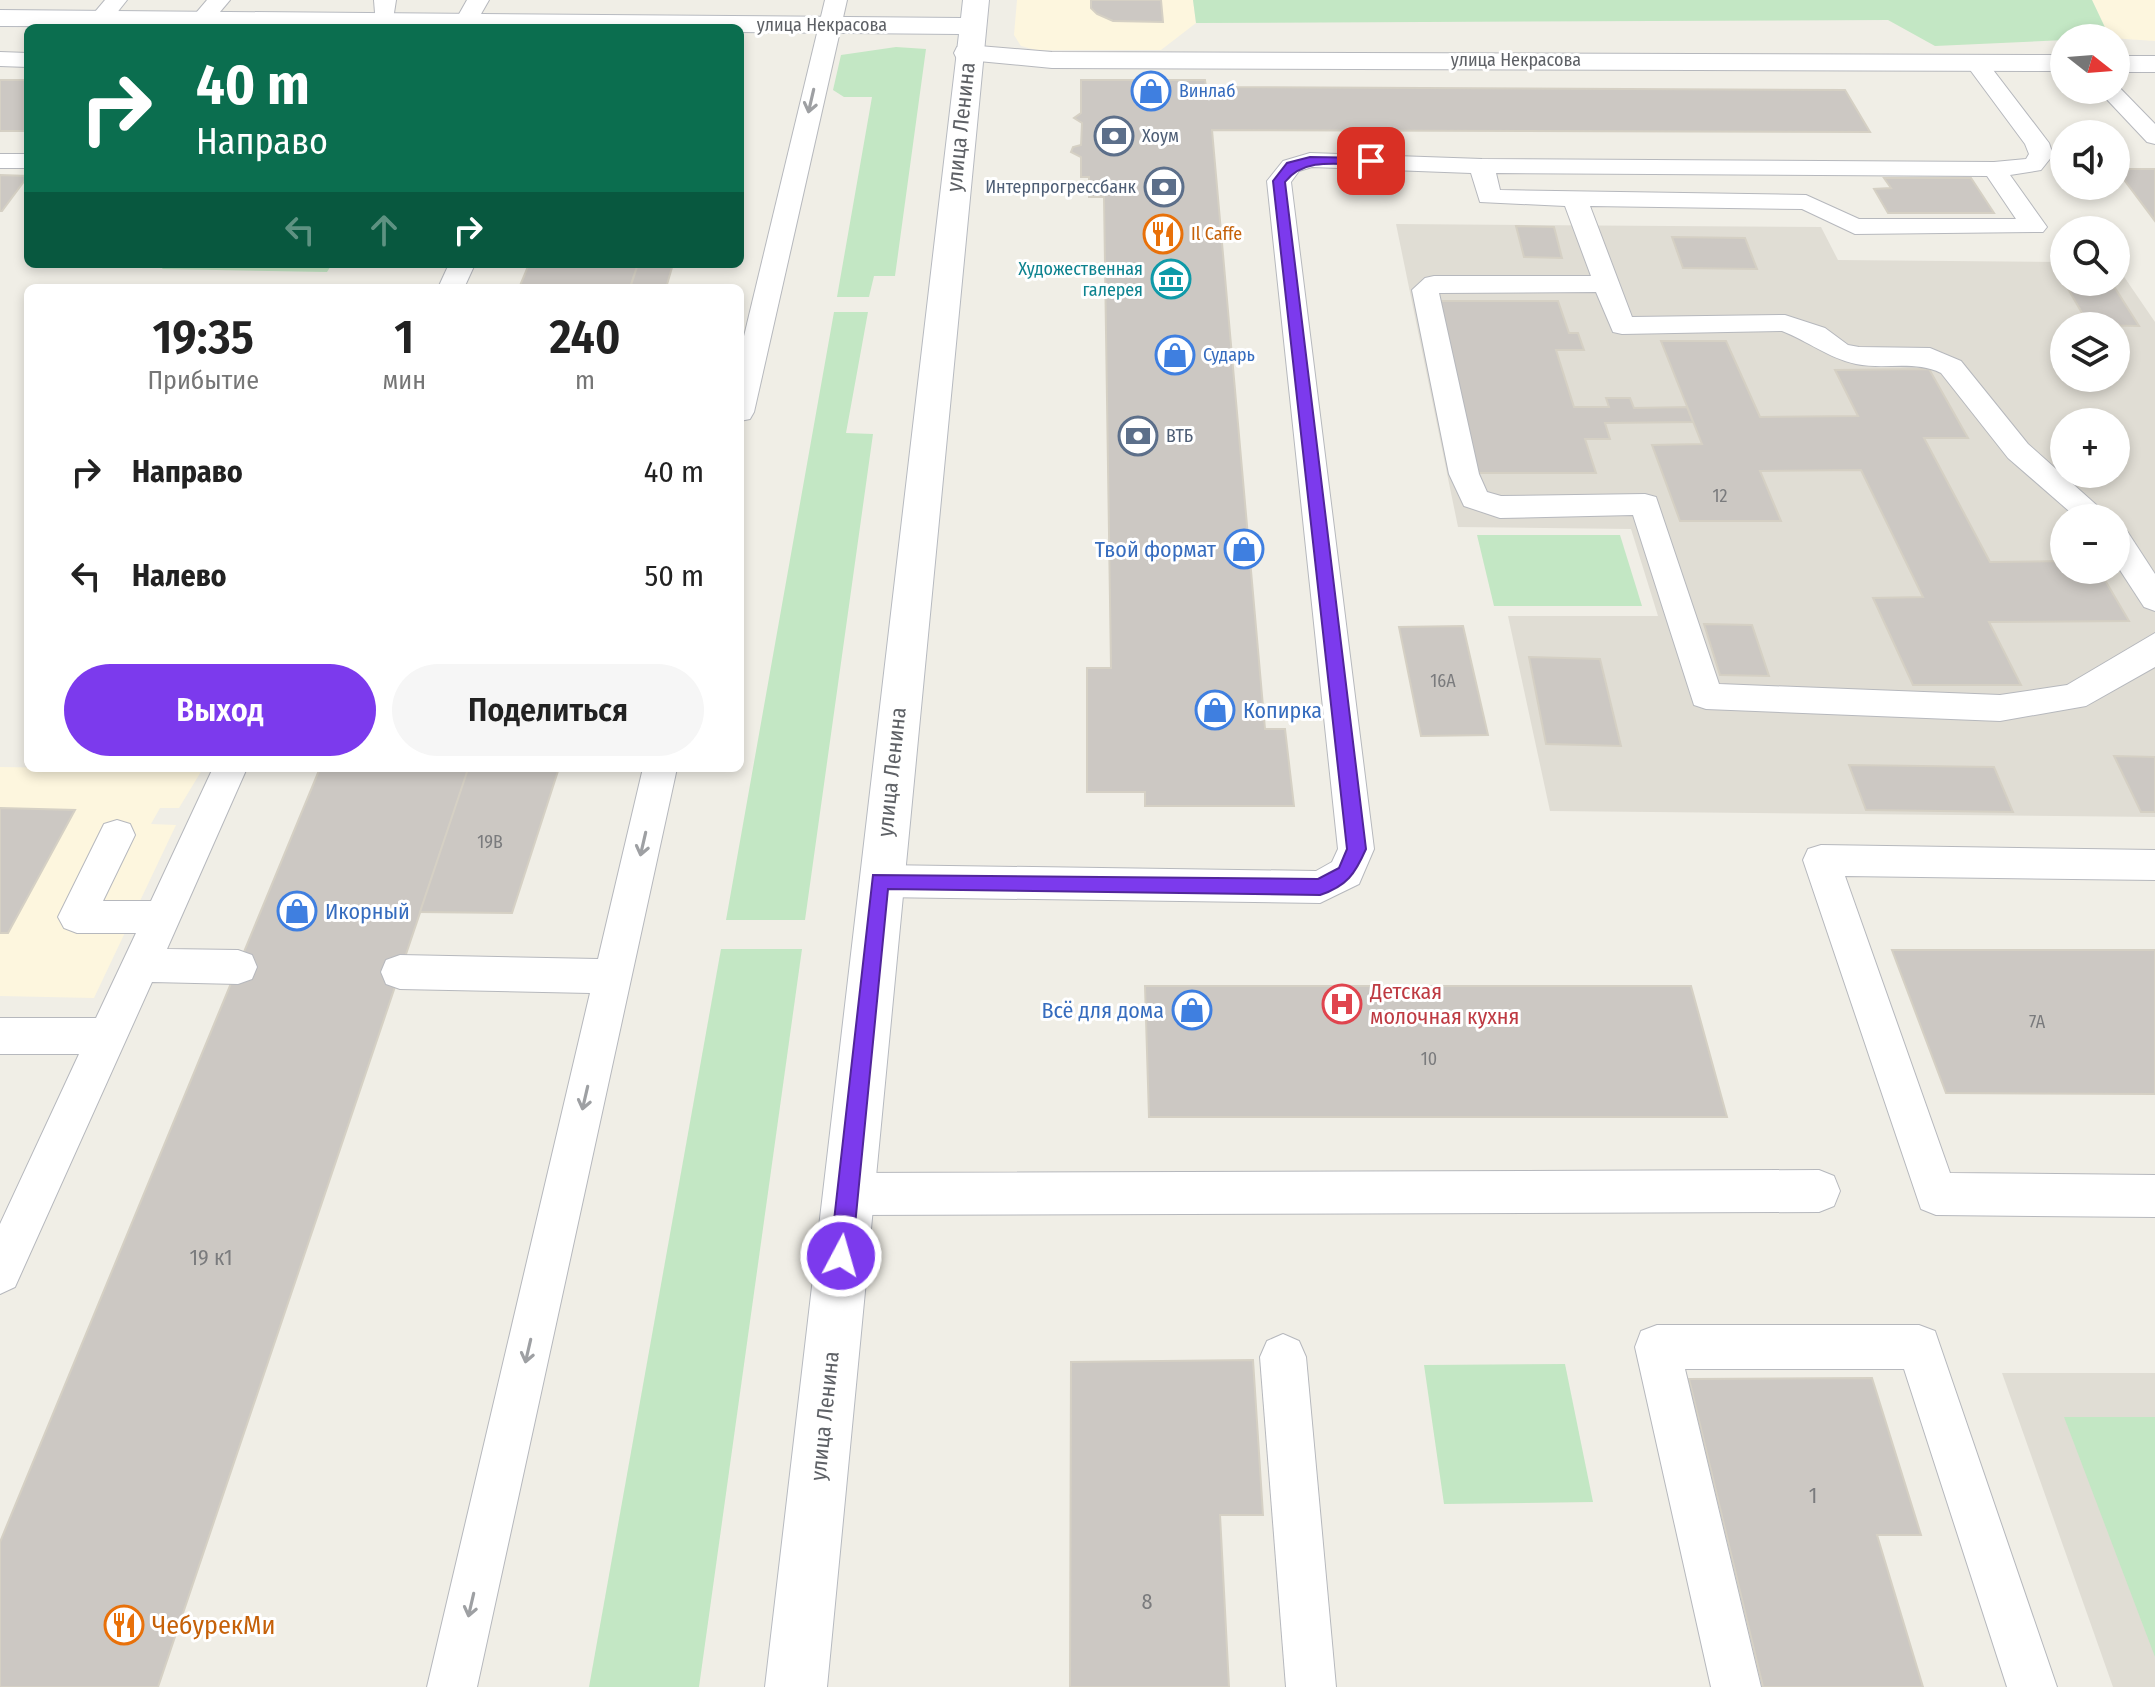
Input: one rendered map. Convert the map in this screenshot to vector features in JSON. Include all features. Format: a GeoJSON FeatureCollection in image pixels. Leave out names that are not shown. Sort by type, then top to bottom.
{"type":"FeatureCollection","features":[{"type":"Feature","properties":{"kind":"street","name":"улица Некрасова"},"geometry":{"type":"LineString","coordinates":[[0,18],[108,9],[201,20],[384,10],[472,11],[563,24]]}},
{"type":"Feature","properties":{"kind":"street","name":"улица Некрасова"},"geometry":{"type":"LineString","coordinates":[[616,24],[833,13],[972,26],[1052,60],[2050,63]]}},
{"type":"Feature","properties":{"kind":"street","name":"улица Ленина"},"geometry":{"type":"LineString","coordinates":[[796,1687],[972,26]]}},
{"type":"Feature","properties":{"kind":"street"},"geometry":{"type":"LineString","coordinates":[[2130,64],[2155,64]]}},
{"type":"Feature","properties":{"kind":"lane"},"geometry":{"type":"LineString","coordinates":[[201,20],[219,0]]}},
{"type":"Feature","properties":{"kind":"lane"},"geometry":{"type":"LineString","coordinates":[[744,395],[833,13]]}},
{"type":"Feature","properties":{"kind":"lane"},"geometry":{"type":"LineString","coordinates":[[0,59],[24,60]]}},
{"type":"Feature","properties":{"kind":"lane"},"geometry":{"type":"LineString","coordinates":[[880,881],[1320,887],[1346,873],[1356,849],[1279,181],[1291,166],[1310,160],[1482,166],[1994,169],[2033,165],[2041,155],[2037,143],[1976,63]]}},
{"type":"Feature","properties":{"kind":"lane"},"geometry":{"type":"LineString","coordinates":[[2123,104],[2155,137]]}},
{"type":"Feature","properties":{"kind":"lane"},"geometry":{"type":"LineString","coordinates":[[0,161],[24,161]]}},
{"type":"Feature","properties":{"kind":"lane"},"geometry":{"type":"LineString","coordinates":[[1482,166],[1489,197],[1806,202],[1855,226],[2034,227],[1994,169]]}},
{"type":"Feature","properties":{"kind":"lane"},"geometry":{"type":"LineString","coordinates":[[1575,199],[1622,326],[1785,323],[1815,334],[1839,351],[1859,356],[1930,357],[1951,367],[2018,451],[2080,504]]}},
{"type":"Feature","properties":{"kind":"lane"},"geometry":{"type":"LineString","coordinates":[[1607,284],[1434,284],[1425,290],[1464,474],[1475,499],[1500,507],[1645,504],[1706,696],[2000,708],[2074,697],[2151,654],[2155,645]]}},
{"type":"Feature","properties":{"kind":"lane"},"geometry":{"type":"LineString","coordinates":[[2130,561],[2155,599]]}},
{"type":"Feature","properties":{"kind":"lane"},"geometry":{"type":"LineString","coordinates":[[0,1272],[228,772]]}},
{"type":"Feature","properties":{"kind":"lane"},"geometry":{"type":"LineString","coordinates":[[452,1687],[659,772]]}},
{"type":"Feature","properties":{"kind":"lane"},"geometry":{"type":"LineString","coordinates":[[117,835],[77,917],[162,917]]}},
{"type":"Feature","properties":{"kind":"lane"},"geometry":{"type":"LineString","coordinates":[[2155,865],[1821,860],[1936,1194],[2155,1196]]}},
{"type":"Feature","properties":{"kind":"lane"},"geometry":{"type":"LineString","coordinates":[[140,965],[238,967]]}},
{"type":"Feature","properties":{"kind":"lane"},"geometry":{"type":"LineString","coordinates":[[400,972],[613,976]]}},
{"type":"Feature","properties":{"kind":"lane"},"geometry":{"type":"LineString","coordinates":[[0,1036],[108,1036]]}},
{"type":"Feature","properties":{"kind":"lane"},"geometry":{"type":"LineString","coordinates":[[847,1194],[1819,1191]]}},
{"type":"Feature","properties":{"kind":"lane"},"geometry":{"type":"LineString","coordinates":[[1736,1687],[1657,1347],[1919,1347],[2032,1687]]}},
{"type":"Feature","properties":{"kind":"lane"},"geometry":{"type":"LineString","coordinates":[[1283,1357],[1311,1687]]}},
{"type":"Feature","properties":{"kind":"shaded area"},"geometry":{"type":"Polygon","coordinates":[[[1017,0],[1193,0],[1196,23],[1161,50],[1036,50],[1021,46],[1014,35],[1017,0]]]}},
{"type":"Feature","properties":{"kind":"shaded area"},"geometry":{"type":"Polygon","coordinates":[[[2092,0],[2155,0],[2155,41],[2130,39],[2130,24],[2103,24],[2092,0]]]}},
{"type":"Feature","properties":{"kind":"shaded area"},"geometry":{"type":"Polygon","coordinates":[[[1396,224],[1821,227],[1838,260],[2050,262],[2050,296],[2130,296],[2130,285],[2155,322],[2155,817],[1550,811],[1508,616],[1658,616],[1631,529],[1458,527],[1396,224]]]}},
{"type":"Feature","properties":{"kind":"shaded area"},"geometry":{"type":"Polygon","coordinates":[[[0,767],[24,767],[24,772],[201,772],[179,808],[160,808],[151,824],[176,825],[94,998],[0,996],[0,767]]]}},
{"type":"Feature","properties":{"kind":"shaded area"},"geometry":{"type":"Polygon","coordinates":[[[2002,1373],[2155,1373],[2155,1687],[2113,1687],[2002,1373]]]}},
{"type":"Feature","properties":{"kind":"green space"},"geometry":{"type":"Polygon","coordinates":[[[1193,0],[2092,0],[2103,24],[2050,24],[2050,41],[1935,46],[1888,20],[1196,23],[1193,0]]]}},
{"type":"Feature","properties":{"kind":"green space"},"geometry":{"type":"Polygon","coordinates":[[[896,47],[926,49],[895,276],[874,276],[869,297],[837,297],[872,97],[844,97],[833,90],[841,55],[896,47]]]}},
{"type":"Feature","properties":{"kind":"green space"},"geometry":{"type":"Polygon","coordinates":[[[163,268],[330,268],[327,272],[163,268]]]}},
{"type":"Feature","properties":{"kind":"green space"},"geometry":{"type":"Polygon","coordinates":[[[834,312],[868,312],[846,433],[873,434],[805,920],[726,920],[834,312]]]}},
{"type":"Feature","properties":{"kind":"green space"},"geometry":{"type":"Polygon","coordinates":[[[1477,535],[1620,535],[1642,606],[1494,606],[1477,535]]]}},
{"type":"Feature","properties":{"kind":"green space"},"geometry":{"type":"Polygon","coordinates":[[[721,949],[802,949],[699,1687],[589,1687],[721,949]]]}},
{"type":"Feature","properties":{"kind":"green space"},"geometry":{"type":"Polygon","coordinates":[[[1565,1364],[1593,1502],[1444,1504],[1424,1365],[1565,1364]]]}},
{"type":"Feature","properties":{"kind":"green space"},"geometry":{"type":"Polygon","coordinates":[[[2064,1417],[2155,1417],[2155,1657],[2064,1417]]]}},
{"type":"Feature","properties":{"kind":"building"},"geometry":{"type":"Polygon","coordinates":[[[1091,0],[1161,0],[1163,22],[1113,21],[1097,14],[1091,8],[1091,0]]]}},
{"type":"Feature","properties":{"kind":"building"},"geometry":{"type":"Polygon","coordinates":[[[0,80],[24,80],[24,131],[0,131],[0,80]]]}},
{"type":"Feature","properties":{"kind":"building"},"geometry":{"type":"Polygon","coordinates":[[[1081,80],[1205,80],[1206,87],[1845,90],[1870,132],[1212,130],[1265,729],[1285,729],[1294,806],[1145,806],[1145,792],[1087,792],[1087,668],[1111,668],[1104,197],[1089,197],[1089,177],[1081,177],[1081,157],[1071,152],[1073,147],[1081,145],[1082,123],[1074,118],[1081,113],[1081,80]]]}},
{"type":"Feature","properties":{"kind":"building"},"geometry":{"type":"Polygon","coordinates":[[[2130,169],[2155,169],[2155,221],[2130,188],[2130,169]]]}},
{"type":"Feature","properties":{"kind":"building"},"geometry":{"type":"Polygon","coordinates":[[[0,175],[24,176],[24,181],[0,211],[0,175]]]}},
{"type":"Feature","properties":{"kind":"building"},"geometry":{"type":"Polygon","coordinates":[[[1884,178],[1971,178],[1994,213],[1888,213],[1874,189],[1891,188],[1884,178]]]}},
{"type":"Feature","properties":{"kind":"building"},"geometry":{"type":"Polygon","coordinates":[[[1516,226],[1554,227],[1562,258],[1524,257],[1516,226]]]}},
{"type":"Feature","properties":{"kind":"building"},"geometry":{"type":"Polygon","coordinates":[[[1672,237],[1745,238],[1757,269],[1683,268],[1672,237]]]}},
{"type":"Feature","properties":{"kind":"building"},"geometry":{"type":"Polygon","coordinates":[[[527,268],[637,268],[631,284],[521,284],[527,268]]]}},
{"type":"Feature","properties":{"kind":"building"},"geometry":{"type":"Polygon","coordinates":[[[637,268],[672,268],[667,284],[631,284],[637,268]]]}},
{"type":"Feature","properties":{"kind":"building"},"geometry":{"type":"Polygon","coordinates":[[[2072,296],[2120,296],[2139,326],[2130,326],[2130,312],[2081,312],[2072,296]]]}},
{"type":"Feature","properties":{"kind":"building"},"geometry":{"type":"Polygon","coordinates":[[[1434,301],[1558,301],[1569,333],[1578,333],[1584,350],[1556,350],[1574,407],[1609,407],[1606,398],[1630,398],[1634,408],[1687,407],[1693,422],[1605,423],[1610,439],[1585,439],[1596,473],[1478,473],[1434,301]]]}},
{"type":"Feature","properties":{"kind":"building"},"geometry":{"type":"Polygon","coordinates":[[[1661,341],[1726,341],[1760,417],[1858,416],[1835,370],[1929,369],[1968,438],[1924,438],[1990,562],[2050,561],[2050,584],[2107,584],[2129,621],[1989,622],[2021,685],[1913,685],[1873,598],[1923,597],[1861,470],[1760,471],[1781,521],[1680,521],[1652,445],[1702,444],[1661,341]]]}},
{"type":"Feature","properties":{"kind":"building"},"geometry":{"type":"Polygon","coordinates":[[[1704,624],[1752,625],[1769,676],[1720,675],[1704,624]]]}},
{"type":"Feature","properties":{"kind":"building"},"geometry":{"type":"Polygon","coordinates":[[[1463,626],[1488,735],[1421,736],[1399,627],[1463,626]]]}},
{"type":"Feature","properties":{"kind":"building"},"geometry":{"type":"Polygon","coordinates":[[[1529,657],[1600,659],[1621,746],[1546,744],[1529,657]]]}},
{"type":"Feature","properties":{"kind":"building"},"geometry":{"type":"Polygon","coordinates":[[[2114,756],[2155,757],[2155,812],[2141,812],[2114,756]]]}},
{"type":"Feature","properties":{"kind":"building"},"geometry":{"type":"Polygon","coordinates":[[[1849,765],[1994,767],[2013,812],[1866,810],[1849,765]]]}},
{"type":"Feature","properties":{"kind":"building"},"geometry":{"type":"Polygon","coordinates":[[[318,772],[468,772],[158,1687],[0,1687],[0,1542],[318,772]]]}},
{"type":"Feature","properties":{"kind":"building"},"geometry":{"type":"Polygon","coordinates":[[[467,772],[558,772],[512,913],[420,912],[467,772]]]}},
{"type":"Feature","properties":{"kind":"building"},"geometry":{"type":"Polygon","coordinates":[[[0,808],[75,810],[8,933],[0,933],[0,808]]]}},
{"type":"Feature","properties":{"kind":"building"},"geometry":{"type":"Polygon","coordinates":[[[1892,950],[2155,950],[2155,1094],[1946,1093],[1892,950]]]}},
{"type":"Feature","properties":{"kind":"building"},"geometry":{"type":"Polygon","coordinates":[[[1145,986],[1691,986],[1727,1117],[1149,1117],[1145,986]]]}},
{"type":"Feature","properties":{"kind":"building"},"geometry":{"type":"Polygon","coordinates":[[[1253,1360],[1263,1515],[1220,1515],[1229,1687],[1070,1687],[1071,1362],[1253,1360]]]}},
{"type":"Feature","properties":{"kind":"building"},"geometry":{"type":"Polygon","coordinates":[[[1872,1378],[1921,1535],[1877,1535],[1923,1687],[1763,1687],[1689,1379],[1872,1378]]]}},
{"type":"Feature","properties":{"kind":"place","name":"Винлаб"},"geometry":{"type":"Point","coordinates":[1151,91]}},
{"type":"Feature","properties":{"kind":"place","name":"Хоум"},"geometry":{"type":"Point","coordinates":[1114,136]}},
{"type":"Feature","properties":{"kind":"place","name":"Интерпрогрессбанк"},"geometry":{"type":"Point","coordinates":[1164,187]}},
{"type":"Feature","properties":{"kind":"place","name":"Il Caffe"},"geometry":{"type":"Point","coordinates":[1163,234]}},
{"type":"Feature","properties":{"kind":"place","name":"Художественная галерея"},"geometry":{"type":"Point","coordinates":[1171,279]}},
{"type":"Feature","properties":{"kind":"place","name":"Сударь"},"geometry":{"type":"Point","coordinates":[1175,355]}},
{"type":"Feature","properties":{"kind":"place","name":"ВТБ"},"geometry":{"type":"Point","coordinates":[1138,436]}},
{"type":"Feature","properties":{"kind":"place","name":"Твой формат"},"geometry":{"type":"Point","coordinates":[1244,549]}},
{"type":"Feature","properties":{"kind":"place","name":"Копирка"},"geometry":{"type":"Point","coordinates":[1215,710]}},
{"type":"Feature","properties":{"kind":"place","name":"Икорный"},"geometry":{"type":"Point","coordinates":[297,911]}},
{"type":"Feature","properties":{"kind":"place","name":"Детская молочная кухня"},"geometry":{"type":"Point","coordinates":[1342,1004]}},
{"type":"Feature","properties":{"kind":"place","name":"Всё для дома"},"geometry":{"type":"Point","coordinates":[1192,1010]}},
{"type":"Feature","properties":{"kind":"place","name":"ЧебурекМи"},"geometry":{"type":"Point","coordinates":[124,1625]}},
{"type":"Feature","properties":{"kind":"route"},"geometry":{"type":"LineString","coordinates":[[841,1256],[880,881],[1320,887],[1346,873],[1356,849],[1279,181],[1291,166],[1310,160],[1371,161]]}}]}
